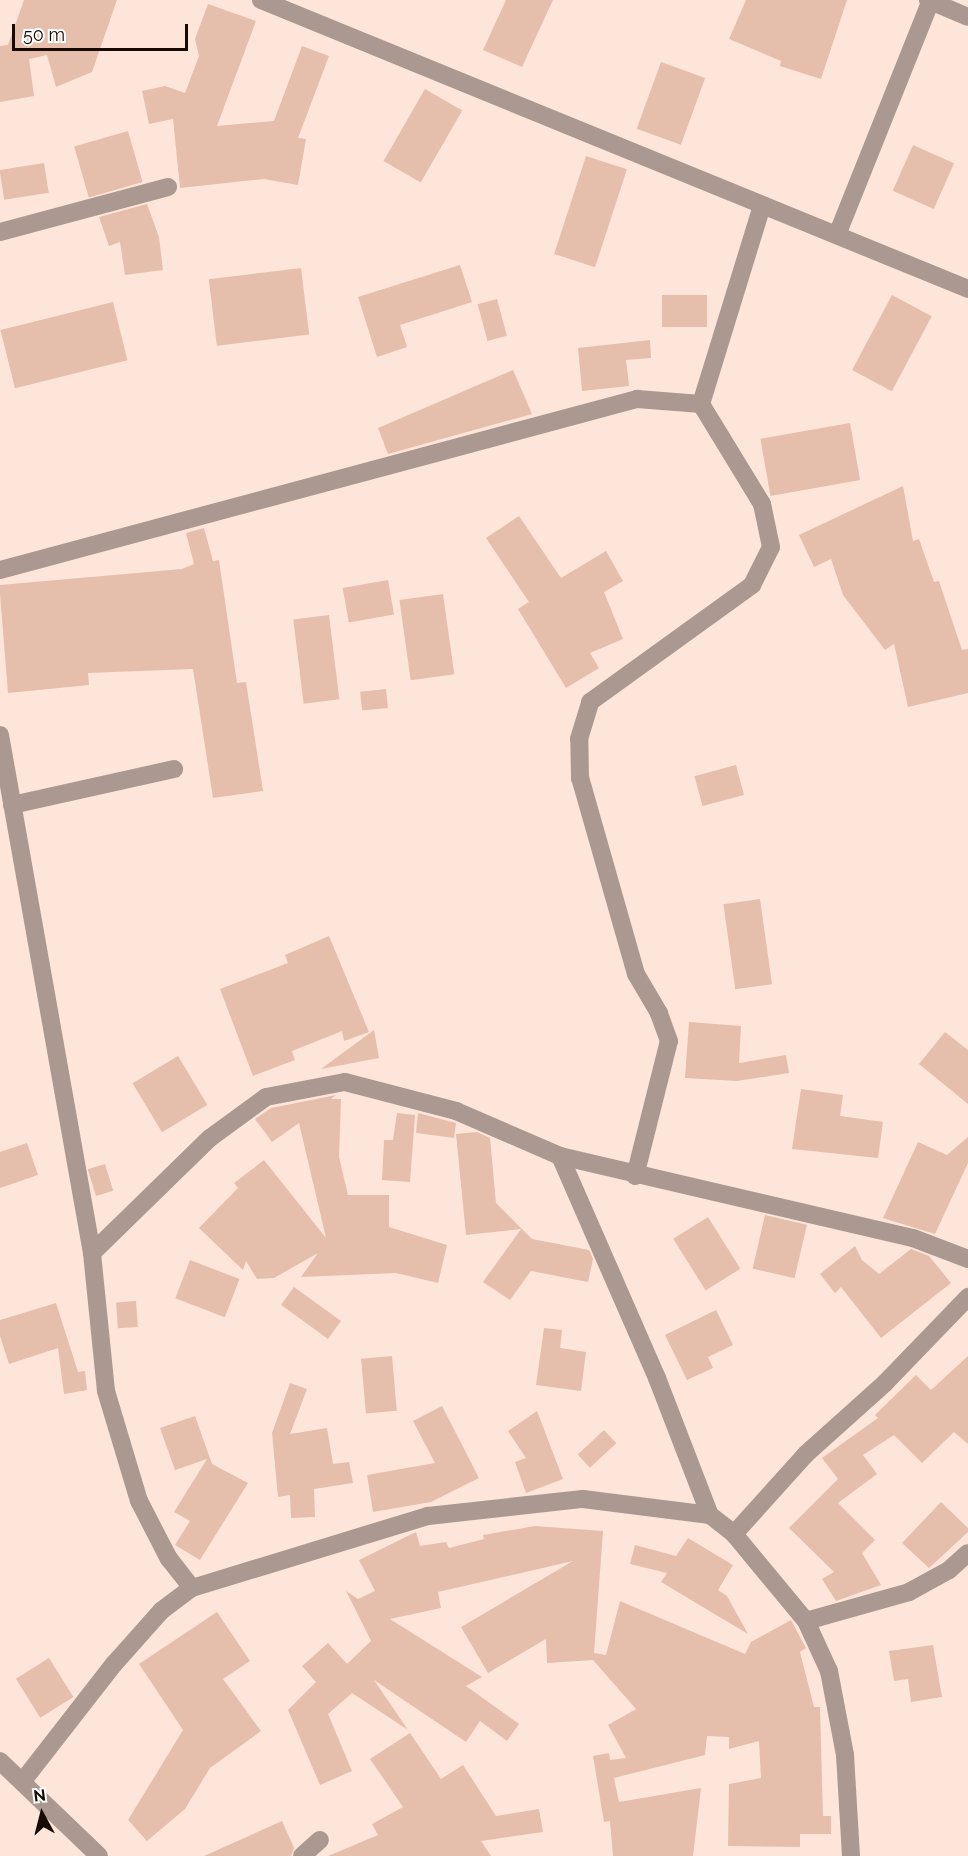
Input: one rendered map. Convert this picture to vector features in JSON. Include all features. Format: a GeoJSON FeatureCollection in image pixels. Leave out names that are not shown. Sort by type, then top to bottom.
{"type":"FeatureCollection","features":[{"type":"Feature","properties":{"kind":"street"},"geometry":{"type":"LineString","coordinates":[[261,0],[968,289]]}},
{"type":"Feature","properties":{"kind":"street"},"geometry":{"type":"LineString","coordinates":[[837,235],[930,0],[968,17]]}},
{"type":"Feature","properties":{"kind":"street"},"geometry":{"type":"LineString","coordinates":[[0,232],[168,187]]}},
{"type":"Feature","properties":{"kind":"street"},"geometry":{"type":"LineString","coordinates":[[635,1176],[669,1041],[659,1013],[636,974],[580,778],[579,739],[590,702],[752,585],[771,547],[762,504],[701,404],[762,206]]}},
{"type":"Feature","properties":{"kind":"street"},"geometry":{"type":"LineString","coordinates":[[0,570],[637,399],[701,404]]}},
{"type":"Feature","properties":{"kind":"street"},"geometry":{"type":"LineString","coordinates":[[0,735],[92,1253],[96,1318],[109,1402],[140,1502],[169,1559],[192,1588]]}},
{"type":"Feature","properties":{"kind":"street"},"geometry":{"type":"LineString","coordinates":[[12,805],[174,769]]}},
{"type":"Feature","properties":{"kind":"street"},"geometry":{"type":"LineString","coordinates":[[92,1253],[210,1138],[266,1097],[345,1082],[456,1111],[560,1156],[635,1176],[913,1238],[968,1259]]}},
{"type":"Feature","properties":{"kind":"street"},"geometry":{"type":"LineString","coordinates":[[560,1156],[657,1378],[710,1515],[734,1534],[806,1621],[829,1671],[845,1755],[851,1856]]}},
{"type":"Feature","properties":{"kind":"street"},"geometry":{"type":"LineString","coordinates":[[734,1534],[806,1454],[885,1383],[968,1298]]}},
{"type":"Feature","properties":{"kind":"street"},"geometry":{"type":"LineString","coordinates":[[22,1782],[161,1611],[192,1588],[428,1516],[583,1499],[710,1515]]}},
{"type":"Feature","properties":{"kind":"street"},"geometry":{"type":"LineString","coordinates":[[806,1621],[909,1592],[949,1570],[968,1553]]}},
{"type":"Feature","properties":{"kind":"street"},"geometry":{"type":"LineString","coordinates":[[0,1761],[99,1856]]}},
{"type":"Feature","properties":{"kind":"street"},"geometry":{"type":"LineString","coordinates":[[302,1856],[320,1840]]}},
{"type":"Feature","properties":{"kind":"building"},"geometry":{"type":"Polygon","coordinates":[[[24,0],[117,0],[92,72],[56,87],[47,55],[29,59],[34,96],[0,102],[0,46],[8,45],[24,0]]]}},
{"type":"Feature","properties":{"kind":"building"},"geometry":{"type":"Polygon","coordinates":[[[506,0],[553,0],[522,67],[483,50],[506,0]]]}},
{"type":"Feature","properties":{"kind":"building"},"geometry":{"type":"Polygon","coordinates":[[[746,0],[847,0],[821,79],[780,66],[781,61],[729,39],[746,0]]]}},
{"type":"Feature","properties":{"kind":"building"},"geometry":{"type":"Polygon","coordinates":[[[208,4],[256,21],[217,126],[274,121],[302,46],[329,56],[298,138],[306,139],[298,185],[264,179],[180,188],[173,119],[149,124],[142,91],[165,86],[185,93],[199,56],[195,39],[208,4]]]}},
{"type":"Feature","properties":{"kind":"building"},"geometry":{"type":"Polygon","coordinates":[[[661,62],[705,78],[681,145],[637,129],[661,62]]]}},
{"type":"Feature","properties":{"kind":"building"},"geometry":{"type":"Polygon","coordinates":[[[425,89],[462,110],[421,182],[384,161],[425,89]]]}},
{"type":"Feature","properties":{"kind":"building"},"geometry":{"type":"Polygon","coordinates":[[[128,131],[143,182],[89,197],[74,146],[128,131]]]}},
{"type":"Feature","properties":{"kind":"building"},"geometry":{"type":"Polygon","coordinates":[[[913,145],[954,163],[934,209],[893,191],[913,145]]]}},
{"type":"Feature","properties":{"kind":"building"},"geometry":{"type":"Polygon","coordinates":[[[586,156],[627,169],[595,267],[554,254],[586,156]]]}},
{"type":"Feature","properties":{"kind":"building"},"geometry":{"type":"Polygon","coordinates":[[[44,163],[49,193],[4,200],[0,170],[44,163]]]}},
{"type":"Feature","properties":{"kind":"building"},"geometry":{"type":"Polygon","coordinates":[[[147,204],[159,237],[163,270],[125,275],[120,242],[109,246],[99,217],[147,204]]]}},
{"type":"Feature","properties":{"kind":"building"},"geometry":{"type":"Polygon","coordinates":[[[460,265],[472,302],[400,325],[407,347],[377,357],[358,297],[460,265]]]}},
{"type":"Feature","properties":{"kind":"building"},"geometry":{"type":"Polygon","coordinates":[[[301,268],[309,335],[217,346],[209,279],[301,268]]]}},
{"type":"Feature","properties":{"kind":"building"},"geometry":{"type":"Polygon","coordinates":[[[662,295],[707,295],[707,327],[662,327],[662,295]]]}},
{"type":"Feature","properties":{"kind":"building"},"geometry":{"type":"Polygon","coordinates":[[[892,295],[932,316],[892,391],[852,370],[892,295]]]}},
{"type":"Feature","properties":{"kind":"building"},"geometry":{"type":"Polygon","coordinates":[[[497,299],[507,336],[488,341],[478,304],[497,299]]]}},
{"type":"Feature","properties":{"kind":"building"},"geometry":{"type":"Polygon","coordinates":[[[113,302],[128,360],[15,388],[0,330],[113,302]]]}},
{"type":"Feature","properties":{"kind":"building"},"geometry":{"type":"Polygon","coordinates":[[[650,340],[651,358],[626,360],[629,386],[582,391],[578,348],[650,340]]]}},
{"type":"Feature","properties":{"kind":"building"},"geometry":{"type":"Polygon","coordinates":[[[513,370],[532,414],[388,454],[378,428],[513,370]]]}},
{"type":"Feature","properties":{"kind":"building"},"geometry":{"type":"Polygon","coordinates":[[[850,423],[860,480],[770,496],[760,439],[850,423]]]}},
{"type":"Feature","properties":{"kind":"building"},"geometry":{"type":"Polygon","coordinates":[[[903,486],[913,541],[919,539],[934,582],[939,581],[962,650],[968,649],[968,693],[908,707],[894,644],[885,650],[843,595],[831,559],[814,567],[799,535],[903,486]]]}},
{"type":"Feature","properties":{"kind":"building"},"geometry":{"type":"Polygon","coordinates":[[[519,516],[561,578],[606,551],[623,581],[604,592],[623,639],[590,653],[599,668],[566,688],[518,609],[529,602],[486,538],[519,516]]]}},
{"type":"Feature","properties":{"kind":"building"},"geometry":{"type":"Polygon","coordinates":[[[204,528],[213,561],[219,560],[237,683],[246,682],[263,791],[213,798],[193,669],[88,673],[89,685],[8,693],[0,594],[0,585],[182,569],[194,564],[186,533],[204,528]]]}},
{"type":"Feature","properties":{"kind":"building"},"geometry":{"type":"Polygon","coordinates":[[[388,580],[394,614],[349,622],[343,588],[388,580]]]}},
{"type":"Feature","properties":{"kind":"building"},"geometry":{"type":"Polygon","coordinates":[[[443,594],[454,674],[411,680],[399,600],[443,594]]]}},
{"type":"Feature","properties":{"kind":"building"},"geometry":{"type":"Polygon","coordinates":[[[329,615],[339,699],[304,704],[293,619],[329,615]]]}},
{"type":"Feature","properties":{"kind":"building"},"geometry":{"type":"Polygon","coordinates":[[[386,689],[388,708],[362,711],[360,692],[386,689]]]}},
{"type":"Feature","properties":{"kind":"building"},"geometry":{"type":"Polygon","coordinates":[[[736,765],[744,795],[702,806],[694,776],[736,765]]]}},
{"type":"Feature","properties":{"kind":"building"},"geometry":{"type":"Polygon","coordinates":[[[760,899],[772,984],[735,989],[723,904],[760,899]]]}},
{"type":"Feature","properties":{"kind":"building"},"geometry":{"type":"Polygon","coordinates":[[[329,936],[369,1032],[344,1041],[342,1031],[292,1051],[295,1060],[253,1076],[220,989],[288,963],[285,955],[329,936]]]}},
{"type":"Feature","properties":{"kind":"building"},"geometry":{"type":"Polygon","coordinates":[[[689,1022],[741,1026],[739,1063],[786,1055],[789,1073],[737,1081],[685,1078],[689,1022]]]}},
{"type":"Feature","properties":{"kind":"building"},"geometry":{"type":"Polygon","coordinates":[[[374,1030],[379,1058],[321,1069],[374,1030]]]}},
{"type":"Feature","properties":{"kind":"building"},"geometry":{"type":"Polygon","coordinates":[[[945,1032],[968,1050],[968,1104],[919,1064],[945,1032]]]}},
{"type":"Feature","properties":{"kind":"building"},"geometry":{"type":"Polygon","coordinates":[[[178,1056],[207,1105],[162,1132],[133,1083],[178,1056]]]}},
{"type":"Feature","properties":{"kind":"building"},"geometry":{"type":"Polygon","coordinates":[[[801,1089],[843,1095],[840,1116],[883,1122],[878,1158],[792,1149],[801,1089]]]}},
{"type":"Feature","properties":{"kind":"building"},"geometry":{"type":"Polygon","coordinates":[[[336,1095],[331,1099],[341,1099],[339,1157],[348,1195],[389,1195],[389,1227],[447,1245],[438,1283],[396,1273],[301,1277],[318,1253],[274,1278],[257,1279],[246,1261],[243,1270],[199,1228],[238,1188],[234,1183],[264,1160],[326,1238],[299,1123],[272,1142],[255,1119],[271,1108],[336,1095]]]}},
{"type":"Feature","properties":{"kind":"building"},"geometry":{"type":"Polygon","coordinates":[[[397,1113],[415,1115],[410,1182],[382,1180],[384,1140],[393,1140],[397,1113]]]}},
{"type":"Feature","properties":{"kind":"building"},"geometry":{"type":"Polygon","coordinates":[[[418,1113],[456,1123],[454,1138],[416,1133],[418,1113]]]}},
{"type":"Feature","properties":{"kind":"building"},"geometry":{"type":"Polygon","coordinates":[[[477,1132],[490,1138],[496,1203],[532,1239],[589,1250],[593,1259],[588,1282],[531,1271],[510,1300],[483,1282],[521,1229],[466,1235],[456,1134],[477,1132]]]}},
{"type":"Feature","properties":{"kind":"building"},"geometry":{"type":"Polygon","coordinates":[[[968,1137],[968,1163],[935,1234],[883,1218],[918,1142],[947,1155],[968,1137]]]}},
{"type":"Feature","properties":{"kind":"building"},"geometry":{"type":"Polygon","coordinates":[[[27,1143],[38,1175],[0,1188],[0,1152],[27,1143]]]}},
{"type":"Feature","properties":{"kind":"building"},"geometry":{"type":"Polygon","coordinates":[[[105,1164],[113,1191],[96,1196],[88,1169],[105,1164]]]}},
{"type":"Feature","properties":{"kind":"building"},"geometry":{"type":"Polygon","coordinates":[[[765,1215],[807,1225],[795,1278],[753,1269],[765,1215]]]}},
{"type":"Feature","properties":{"kind":"building"},"geometry":{"type":"Polygon","coordinates":[[[708,1217],[740,1269],[706,1290],[673,1239],[708,1217]]]}},
{"type":"Feature","properties":{"kind":"building"},"geometry":{"type":"Polygon","coordinates":[[[855,1246],[862,1260],[879,1274],[911,1249],[929,1256],[951,1283],[881,1338],[841,1287],[835,1293],[820,1274],[855,1246]]]}},
{"type":"Feature","properties":{"kind":"building"},"geometry":{"type":"Polygon","coordinates":[[[190,1260],[239,1279],[225,1317],[175,1298],[190,1260]]]}},
{"type":"Feature","properties":{"kind":"building"},"geometry":{"type":"Polygon","coordinates":[[[294,1287],[341,1321],[328,1339],[281,1305],[294,1287]]]}},
{"type":"Feature","properties":{"kind":"building"},"geometry":{"type":"Polygon","coordinates":[[[136,1301],[138,1327],[118,1328],[116,1302],[136,1301]]]}},
{"type":"Feature","properties":{"kind":"building"},"geometry":{"type":"Polygon","coordinates":[[[56,1303],[78,1372],[85,1371],[87,1390],[64,1394],[58,1348],[9,1364],[0,1336],[0,1320],[56,1303]]]}},
{"type":"Feature","properties":{"kind":"building"},"geometry":{"type":"Polygon","coordinates":[[[716,1310],[733,1345],[708,1357],[713,1368],[687,1380],[665,1335],[716,1310]]]}},
{"type":"Feature","properties":{"kind":"building"},"geometry":{"type":"Polygon","coordinates":[[[544,1328],[562,1330],[560,1348],[586,1352],[581,1391],[536,1385],[544,1328]]]}},
{"type":"Feature","properties":{"kind":"building"},"geometry":{"type":"Polygon","coordinates":[[[392,1356],[397,1411],[366,1413],[361,1359],[392,1356]]]}},
{"type":"Feature","properties":{"kind":"building"},"geometry":{"type":"Polygon","coordinates":[[[968,1356],[968,1444],[954,1432],[922,1463],[894,1435],[863,1455],[877,1474],[838,1503],[875,1540],[862,1553],[881,1585],[836,1601],[822,1579],[834,1572],[789,1528],[838,1479],[822,1458],[878,1418],[875,1415],[916,1375],[931,1390],[968,1356]]]}},
{"type":"Feature","properties":{"kind":"building"},"geometry":{"type":"Polygon","coordinates":[[[290,1383],[307,1389],[290,1434],[327,1428],[333,1464],[349,1462],[353,1483],[314,1489],[315,1517],[291,1518],[290,1495],[278,1497],[272,1433],[290,1383]]]}},
{"type":"Feature","properties":{"kind":"building"},"geometry":{"type":"Polygon","coordinates":[[[442,1406],[479,1478],[431,1502],[373,1512],[367,1475],[435,1463],[413,1421],[442,1406]]]}},
{"type":"Feature","properties":{"kind":"building"},"geometry":{"type":"Polygon","coordinates":[[[537,1411],[563,1479],[526,1493],[515,1462],[526,1458],[508,1431],[537,1411]]]}},
{"type":"Feature","properties":{"kind":"building"},"geometry":{"type":"Polygon","coordinates":[[[195,1416],[212,1464],[248,1483],[200,1560],[175,1545],[190,1521],[174,1512],[207,1459],[175,1470],[160,1428],[195,1416]]]}},
{"type":"Feature","properties":{"kind":"building"},"geometry":{"type":"Polygon","coordinates":[[[604,1430],[616,1443],[590,1468],[578,1455],[604,1430]]]}},
{"type":"Feature","properties":{"kind":"building"},"geometry":{"type":"Polygon","coordinates":[[[941,1502],[968,1528],[968,1532],[929,1568],[902,1543],[941,1502]]]}},
{"type":"Feature","properties":{"kind":"building"},"geometry":{"type":"Polygon","coordinates":[[[535,1526],[603,1531],[594,1653],[606,1655],[620,1601],[745,1654],[751,1642],[791,1620],[806,1648],[800,1652],[814,1707],[820,1707],[823,1816],[831,1816],[831,1834],[800,1834],[800,1847],[728,1846],[729,1784],[761,1778],[759,1741],[729,1749],[729,1737],[707,1736],[705,1755],[614,1778],[619,1802],[701,1788],[693,1856],[613,1856],[610,1821],[604,1822],[593,1756],[609,1753],[610,1760],[626,1758],[608,1725],[636,1709],[593,1660],[547,1663],[546,1639],[488,1673],[461,1627],[573,1561],[438,1592],[441,1608],[390,1619],[482,1677],[466,1686],[519,1724],[507,1741],[480,1721],[466,1742],[374,1680],[408,1730],[352,1693],[328,1714],[352,1771],[320,1785],[288,1710],[316,1682],[302,1666],[328,1643],[347,1664],[371,1641],[346,1591],[358,1599],[375,1591],[359,1560],[416,1532],[420,1546],[446,1542],[449,1548],[484,1539],[483,1535],[535,1526]]]}},
{"type":"Feature","properties":{"kind":"building"},"geometry":{"type":"Polygon","coordinates":[[[688,1538],[733,1565],[718,1590],[727,1596],[748,1634],[661,1582],[667,1573],[630,1564],[635,1545],[676,1556],[688,1538]]]}},
{"type":"Feature","properties":{"kind":"building"},"geometry":{"type":"Polygon","coordinates":[[[217,1612],[250,1661],[223,1679],[261,1731],[210,1768],[185,1809],[147,1841],[128,1820],[183,1730],[139,1664],[217,1612]]]}},
{"type":"Feature","properties":{"kind":"building"},"geometry":{"type":"Polygon","coordinates":[[[933,1645],[942,1697],[911,1702],[908,1679],[894,1681],[889,1651],[933,1645]]]}},
{"type":"Feature","properties":{"kind":"building"},"geometry":{"type":"Polygon","coordinates":[[[49,1658],[73,1697],[40,1718],[16,1679],[49,1658]]]}},
{"type":"Feature","properties":{"kind":"building"},"geometry":{"type":"Polygon","coordinates":[[[410,1733],[441,1779],[463,1765],[496,1816],[539,1809],[543,1832],[481,1841],[491,1856],[328,1856],[378,1835],[372,1824],[403,1807],[370,1759],[410,1733]]]}},
{"type":"Feature","properties":{"kind":"building"},"geometry":{"type":"Polygon","coordinates":[[[282,1821],[294,1848],[291,1856],[204,1856],[282,1821]]]}}]}
